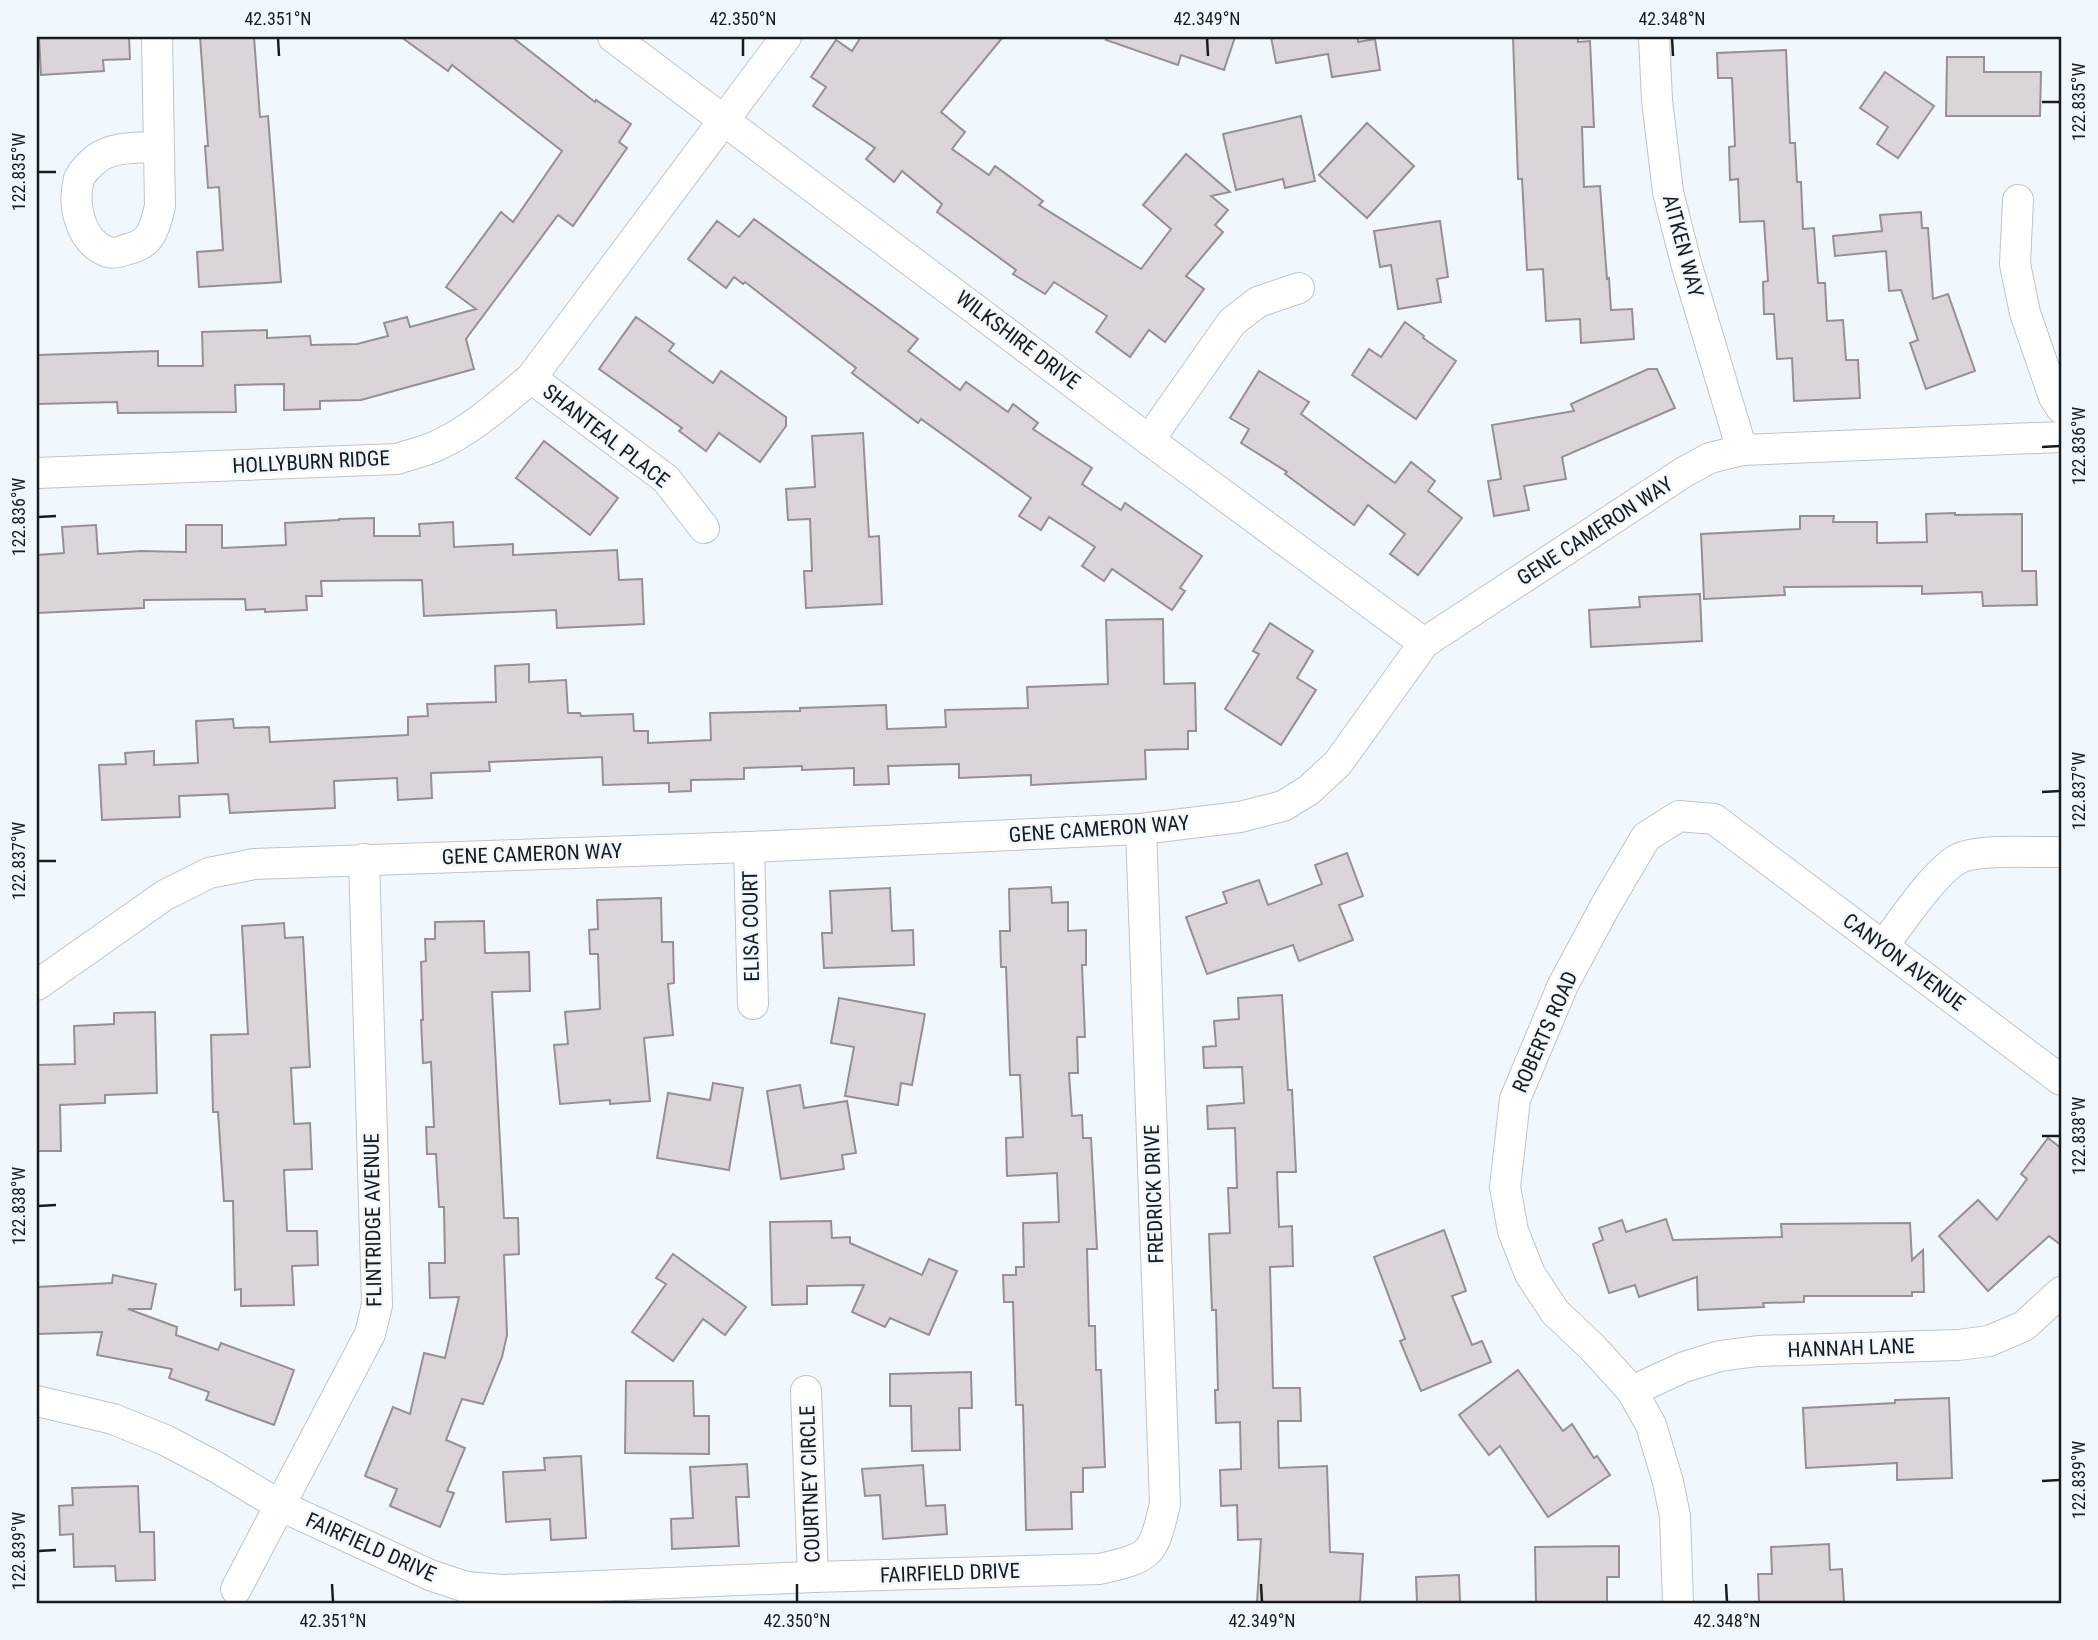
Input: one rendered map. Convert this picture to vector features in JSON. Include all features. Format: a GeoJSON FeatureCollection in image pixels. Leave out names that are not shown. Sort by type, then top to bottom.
{"type":"FeatureCollection","features":[{"type":"Feature","properties":{"kind":"street"},"geometry":{"type":"LineString","coordinates":[[157,37],[158,147]]}},
{"type":"Feature","properties":{"kind":"street","name":"WILKSHIRE DRIVE"},"geometry":{"type":"LineString","coordinates":[[613,37],[1424,643]]}},
{"type":"Feature","properties":{"kind":"street","name":"HOLLYBURN RIDGE"},"geometry":{"type":"LineString","coordinates":[[37,473],[397,459],[432,448],[463,432],[531,378],[786,37]]}},
{"type":"Feature","properties":{"kind":"street","name":"AITKEN WAY"},"geometry":{"type":"LineString","coordinates":[[1654,37],[1657,100],[1668,191],[1686,262],[1742,450]]}},
{"type":"Feature","properties":{"kind":"street"},"geometry":{"type":"LineString","coordinates":[[2018,200],[2015,264],[2025,313],[2054,397],[2061,408]]}},
{"type":"Feature","properties":{"kind":"street"},"geometry":{"type":"LineString","coordinates":[[1149,440],[1232,322],[1258,302],[1299,288]]}},
{"type":"Feature","properties":{"kind":"street","name":"SHANTEAL PLACE"},"geometry":{"type":"LineString","coordinates":[[531,378],[666,479],[704,528]]}},
{"type":"Feature","properties":{"kind":"street","name":"GENE CAMERON WAY"},"geometry":{"type":"LineString","coordinates":[[37,985],[164,895],[209,873],[254,864],[749,847],[1141,829],[1240,817],[1283,806],[1338,763],[1424,643],[1684,472],[1710,458],[1742,450],[2061,437]]}},
{"type":"Feature","properties":{"kind":"street","name":"ROBERTS ROAD"},"geometry":{"type":"LineString","coordinates":[[1678,1603],[1675,1516],[1651,1425],[1632,1391],[1555,1312],[1530,1274],[1513,1231],[1505,1187],[1515,1099],[1563,985],[1646,837],[1679,816],[1714,819],[1746,844]]}},
{"type":"Feature","properties":{"kind":"street","name":"FREDRICK DRIVE"},"geometry":{"type":"LineString","coordinates":[[1141,829],[1165,1504],[1157,1535],[1146,1555]]}},
{"type":"Feature","properties":{"kind":"street","name":"CANYON AVENUE"},"geometry":{"type":"LineString","coordinates":[[1746,844],[2061,1080]]}},
{"type":"Feature","properties":{"kind":"street","name":"ELISA COURT"},"geometry":{"type":"LineString","coordinates":[[749,847],[753,1004]]}},
{"type":"Feature","properties":{"kind":"street"},"geometry":{"type":"LineString","coordinates":[[1884,946],[1942,870],[1960,858],[1983,853],[2061,852]]}},
{"type":"Feature","properties":{"kind":"street","name":"FLINTRIDGE AVENUE"},"geometry":{"type":"LineString","coordinates":[[236,1589],[370,1334],[377,1305],[363,859]]}},
{"type":"Feature","properties":{"kind":"street","name":"HANNAH LANE"},"geometry":{"type":"LineString","coordinates":[[1632,1391],[1684,1367],[1720,1356],[1758,1351],[1958,1345],[1989,1341],[2024,1326],[2061,1292]]}},
{"type":"Feature","properties":{"kind":"street","name":"COURTNEY CIRCLE"},"geometry":{"type":"LineString","coordinates":[[806,1391],[813,1577]]}},
{"type":"Feature","properties":{"kind":"street","name":"FAIRFIELD DRIVE"},"geometry":{"type":"LineString","coordinates":[[37,1401],[113,1419],[166,1440],[281,1506],[430,1575],[466,1587],[502,1590],[1100,1569],[1146,1555]]}},
{"type":"Feature","properties":{"kind":"building"},"geometry":{"type":"Polygon","coordinates":[[[39,37],[129,37],[130,59],[103,60],[104,71],[41,75],[39,37]]]}},
{"type":"Feature","properties":{"kind":"building"},"geometry":{"type":"Polygon","coordinates":[[[200,37],[254,37],[260,117],[268,116],[281,282],[199,287],[197,252],[223,250],[219,187],[208,188],[205,146],[208,146],[200,37]]]}},
{"type":"Feature","properties":{"kind":"building"},"geometry":{"type":"Polygon","coordinates":[[[401,37],[512,37],[595,102],[596,100],[631,124],[619,142],[627,148],[573,226],[558,215],[466,339],[474,369],[361,400],[320,401],[320,409],[284,410],[284,384],[235,385],[236,412],[118,413],[117,402],[37,404],[37,355],[158,351],[158,366],[203,366],[202,332],[267,330],[267,338],[310,336],[311,345],[357,344],[388,336],[384,323],[407,317],[410,327],[476,309],[446,287],[501,212],[513,222],[562,151],[452,65],[448,71],[401,37]]]}},
{"type":"Feature","properties":{"kind":"building"},"geometry":{"type":"Polygon","coordinates":[[[861,37],[1003,37],[941,112],[965,132],[952,149],[989,175],[995,166],[1043,201],[1039,205],[1141,269],[1171,229],[1143,205],[1186,154],[1230,192],[1211,196],[1228,210],[1215,225],[1223,232],[1186,276],[1204,289],[1165,342],[1149,330],[1130,357],[1096,332],[1107,316],[1054,282],[1045,294],[1013,274],[1016,270],[937,212],[942,204],[902,171],[894,182],[866,159],[875,148],[813,106],[826,87],[811,77],[836,40],[852,51],[861,37]]]}},
{"type":"Feature","properties":{"kind":"building"},"geometry":{"type":"Polygon","coordinates":[[[1107,37],[1235,37],[1224,70],[1181,55],[1178,65],[1106,40],[1107,37]]]}},
{"type":"Feature","properties":{"kind":"building"},"geometry":{"type":"Polygon","coordinates":[[[1271,37],[1358,37],[1358,42],[1375,39],[1380,70],[1332,77],[1328,54],[1276,63],[1271,37]]]}},
{"type":"Feature","properties":{"kind":"building"},"geometry":{"type":"Polygon","coordinates":[[[1513,37],[1578,37],[1578,42],[1590,41],[1594,127],[1582,127],[1584,187],[1600,186],[1611,310],[1632,309],[1634,339],[1581,343],[1580,319],[1546,321],[1543,269],[1527,270],[1522,179],[1518,179],[1513,37]]]}},
{"type":"Feature","properties":{"kind":"building"},"geometry":{"type":"Polygon","coordinates":[[[1786,50],[1790,143],[1795,143],[1797,182],[1801,182],[1803,229],[1814,228],[1818,283],[1825,283],[1827,321],[1843,320],[1846,360],[1858,360],[1860,398],[1794,401],[1792,358],[1777,359],[1774,314],[1764,314],[1763,282],[1768,281],[1764,221],[1740,222],[1738,179],[1730,180],[1729,147],[1735,146],[1732,78],[1718,78],[1717,53],[1786,50]]]}},
{"type":"Feature","properties":{"kind":"building"},"geometry":{"type":"Polygon","coordinates":[[[1947,57],[1984,57],[1984,72],[2041,72],[2040,116],[1946,116],[1947,57]]]}},
{"type":"Feature","properties":{"kind":"building"},"geometry":{"type":"Polygon","coordinates":[[[1885,72],[1934,106],[1898,158],[1877,144],[1888,127],[1860,108],[1885,72]]]}},
{"type":"Feature","properties":{"kind":"building"},"geometry":{"type":"Polygon","coordinates":[[[1301,116],[1315,181],[1285,188],[1283,179],[1236,190],[1223,134],[1301,116]]]}},
{"type":"Feature","properties":{"kind":"building"},"geometry":{"type":"Polygon","coordinates":[[[1367,123],[1414,166],[1367,218],[1319,175],[1367,123]]]}},
{"type":"Feature","properties":{"kind":"building"},"geometry":{"type":"Polygon","coordinates":[[[1921,212],[1922,228],[1928,228],[1933,299],[1948,294],[1975,371],[1926,389],[1910,343],[1918,340],[1901,290],[1889,291],[1886,251],[1835,256],[1833,236],[1882,231],[1880,215],[1921,212]]]}},
{"type":"Feature","properties":{"kind":"building"},"geometry":{"type":"Polygon","coordinates":[[[754,219],[918,339],[908,351],[960,390],[966,382],[1008,412],[1013,404],[1038,423],[1033,429],[1092,468],[1082,484],[1121,510],[1125,503],[1202,556],[1180,588],[1185,591],[1172,610],[1112,569],[1104,581],[1082,566],[1095,547],[1049,517],[1041,530],[1019,516],[1031,498],[921,419],[918,423],[852,373],[856,368],[745,282],[743,284],[734,277],[726,288],[688,259],[717,221],[739,237],[754,219]]]}},
{"type":"Feature","properties":{"kind":"building"},"geometry":{"type":"Polygon","coordinates":[[[1440,221],[1448,277],[1437,279],[1441,302],[1398,309],[1391,265],[1380,267],[1374,231],[1440,221]]]}},
{"type":"Feature","properties":{"kind":"building"},"geometry":{"type":"Polygon","coordinates":[[[636,317],[674,344],[669,351],[713,383],[721,371],[786,417],[786,426],[760,462],[719,433],[706,451],[679,431],[682,428],[599,369],[636,317]]]}},
{"type":"Feature","properties":{"kind":"building"},"geometry":{"type":"Polygon","coordinates":[[[1405,322],[1456,361],[1416,419],[1352,375],[1369,349],[1381,357],[1405,322]]]}},
{"type":"Feature","properties":{"kind":"building"},"geometry":{"type":"Polygon","coordinates":[[[1648,369],[1657,369],[1675,408],[1562,457],[1566,479],[1524,486],[1529,510],[1494,516],[1488,481],[1501,479],[1492,425],[1574,411],[1571,404],[1648,369]]]}},
{"type":"Feature","properties":{"kind":"building"},"geometry":{"type":"Polygon","coordinates":[[[1259,371],[1309,402],[1301,414],[1395,483],[1411,462],[1435,481],[1428,491],[1462,518],[1418,575],[1390,554],[1405,534],[1368,505],[1354,525],[1285,474],[1287,472],[1241,443],[1249,429],[1230,418],[1259,371]]]}},
{"type":"Feature","properties":{"kind":"building"},"geometry":{"type":"Polygon","coordinates":[[[863,433],[869,537],[879,536],[882,604],[806,608],[804,571],[812,571],[810,519],[788,520],[786,489],[815,487],[812,436],[863,433]]]}},
{"type":"Feature","properties":{"kind":"building"},"geometry":{"type":"Polygon","coordinates":[[[544,441],[618,498],[590,535],[516,478],[544,441]]]}},
{"type":"Feature","properties":{"kind":"building"},"geometry":{"type":"Polygon","coordinates":[[[1926,514],[2022,514],[2022,571],[2036,571],[2037,605],[1983,606],[1982,592],[1922,594],[1922,586],[1784,587],[1785,595],[1704,599],[1701,534],[1800,529],[1800,516],[1834,516],[1833,522],[1877,522],[1877,543],[1927,542],[1926,514]]]}},
{"type":"Feature","properties":{"kind":"building"},"geometry":{"type":"Polygon","coordinates":[[[374,518],[374,536],[420,536],[419,524],[453,522],[454,547],[513,544],[513,555],[617,550],[619,580],[642,579],[644,624],[557,628],[556,610],[424,616],[422,580],[321,581],[322,596],[306,596],[307,610],[246,610],[245,599],[144,600],[144,608],[37,613],[37,555],[64,553],[62,527],[96,525],[98,554],[186,552],[186,525],[222,525],[222,548],[286,545],[285,523],[374,518]]]}},
{"type":"Feature","properties":{"kind":"building"},"geometry":{"type":"Polygon","coordinates":[[[1700,594],[1702,641],[1591,647],[1589,610],[1640,607],[1639,597],[1700,594]]]}},
{"type":"Feature","properties":{"kind":"building"},"geometry":{"type":"Polygon","coordinates":[[[1163,619],[1164,684],[1195,683],[1196,731],[1188,731],[1188,749],[1145,750],[1146,779],[1031,785],[1031,775],[959,778],[959,764],[888,766],[889,784],[854,785],[854,768],[802,770],[802,766],[744,768],[744,779],[691,780],[691,791],[669,792],[669,783],[603,785],[602,757],[489,762],[490,771],[431,773],[432,798],[398,800],[397,778],[334,781],[335,808],[230,813],[228,794],[179,796],[180,817],[102,820],[99,765],[126,764],[125,753],[154,751],[154,765],[198,763],[196,721],[233,719],[234,728],[269,727],[270,742],[408,735],[408,717],[428,716],[427,704],[496,702],[495,666],[529,664],[529,682],[566,680],[568,713],[580,713],[581,716],[633,714],[634,731],[648,731],[648,743],[711,740],[710,713],[800,711],[800,708],[886,705],[887,729],[946,727],[945,710],[1028,708],[1027,687],[1108,684],[1106,620],[1163,619]]]}},
{"type":"Feature","properties":{"kind":"building"},"geometry":{"type":"Polygon","coordinates":[[[1270,623],[1313,651],[1297,678],[1316,690],[1281,745],[1225,709],[1259,654],[1253,651],[1270,623]]]}},
{"type":"Feature","properties":{"kind":"building"},"geometry":{"type":"Polygon","coordinates":[[[1347,853],[1363,896],[1339,905],[1353,940],[1299,961],[1293,945],[1207,974],[1186,917],[1227,903],[1223,892],[1259,880],[1268,905],[1322,884],[1315,865],[1347,853]]]}},
{"type":"Feature","properties":{"kind":"building"},"geometry":{"type":"Polygon","coordinates":[[[1051,887],[1052,903],[1068,902],[1068,931],[1086,930],[1086,965],[1082,965],[1085,1037],[1077,1037],[1078,1073],[1069,1073],[1072,1116],[1082,1115],[1083,1138],[1091,1138],[1097,1249],[1087,1249],[1089,1326],[1095,1326],[1096,1370],[1101,1370],[1105,1467],[1083,1468],[1083,1492],[1071,1492],[1072,1529],[1026,1530],[1023,1405],[1016,1405],[1013,1302],[1004,1302],[1003,1275],[1016,1275],[1016,1267],[1024,1267],[1023,1223],[1059,1222],[1057,1173],[1007,1176],[1006,1138],[1023,1137],[1020,1075],[1010,1075],[1006,967],[1001,967],[1000,931],[1010,931],[1009,889],[1051,887]]]}},
{"type":"Feature","properties":{"kind":"building"},"geometry":{"type":"Polygon","coordinates":[[[890,888],[892,931],[913,930],[914,965],[824,968],[822,933],[832,933],[830,891],[890,888]]]}},
{"type":"Feature","properties":{"kind":"building"},"geometry":{"type":"Polygon","coordinates":[[[661,898],[662,942],[673,942],[674,983],[668,984],[673,1035],[644,1038],[650,1101],[610,1104],[610,1100],[560,1104],[554,1045],[568,1044],[565,1012],[600,1009],[598,954],[590,954],[589,930],[598,929],[597,900],[661,898]]]}},
{"type":"Feature","properties":{"kind":"building"},"geometry":{"type":"Polygon","coordinates":[[[484,921],[485,953],[529,952],[530,991],[492,992],[504,1218],[518,1218],[519,1254],[504,1255],[507,1335],[502,1357],[483,1404],[462,1399],[446,1440],[465,1448],[447,1491],[454,1493],[440,1527],[390,1506],[397,1489],[365,1476],[393,1407],[410,1414],[424,1353],[445,1358],[459,1297],[430,1298],[429,1263],[445,1263],[444,1207],[439,1207],[436,1154],[427,1154],[426,1127],[434,1127],[431,1062],[423,1063],[421,962],[426,961],[425,939],[435,939],[435,922],[484,921]]]}},
{"type":"Feature","properties":{"kind":"building"},"geometry":{"type":"Polygon","coordinates":[[[284,923],[285,938],[303,937],[310,1067],[291,1068],[294,1124],[310,1123],[312,1169],[284,1170],[287,1231],[317,1231],[318,1265],[292,1266],[294,1305],[241,1306],[241,1289],[235,1290],[233,1201],[224,1201],[218,1112],[213,1112],[211,1035],[248,1034],[242,926],[284,923]]]}},
{"type":"Feature","properties":{"kind":"building"},"geometry":{"type":"Polygon","coordinates":[[[1282,995],[1288,1090],[1292,1090],[1296,1172],[1277,1172],[1279,1227],[1292,1226],[1293,1266],[1270,1267],[1273,1388],[1300,1388],[1301,1421],[1278,1421],[1279,1468],[1327,1466],[1330,1552],[1363,1554],[1360,1603],[1257,1603],[1261,1539],[1238,1540],[1237,1505],[1221,1506],[1220,1470],[1241,1469],[1240,1422],[1216,1423],[1216,1310],[1212,1310],[1209,1234],[1230,1233],[1228,1188],[1237,1188],[1235,1128],[1208,1129],[1207,1106],[1244,1103],[1242,1067],[1204,1068],[1203,1047],[1216,1046],[1214,1021],[1239,1019],[1238,998],[1282,995]]]}},
{"type":"Feature","properties":{"kind":"building"},"geometry":{"type":"Polygon","coordinates":[[[839,998],[925,1014],[912,1085],[901,1083],[898,1105],[845,1096],[854,1047],[831,1043],[839,998]]]}},
{"type":"Feature","properties":{"kind":"building"},"geometry":{"type":"Polygon","coordinates":[[[155,1012],[157,1093],[105,1095],[105,1103],[60,1105],[61,1151],[37,1151],[37,1065],[75,1064],[74,1026],[114,1024],[114,1013],[155,1012]]]}},
{"type":"Feature","properties":{"kind":"building"},"geometry":{"type":"Polygon","coordinates":[[[713,1083],[743,1088],[729,1170],[657,1158],[668,1093],[710,1100],[713,1083]]]}},
{"type":"Feature","properties":{"kind":"building"},"geometry":{"type":"Polygon","coordinates":[[[800,1085],[804,1108],[847,1101],[856,1153],[842,1155],[844,1169],[781,1179],[767,1091],[800,1085]]]}},
{"type":"Feature","properties":{"kind":"building"},"geometry":{"type":"Polygon","coordinates":[[[2048,1138],[2061,1148],[2061,1245],[2049,1236],[1988,1291],[1939,1236],[1978,1200],[1997,1220],[2027,1179],[2021,1174],[2048,1138]]]}},
{"type":"Feature","properties":{"kind":"building"},"geometry":{"type":"Polygon","coordinates":[[[1666,1219],[1673,1240],[1782,1237],[1781,1224],[1910,1223],[1912,1260],[1923,1250],[1924,1292],[1912,1292],[1912,1296],[1804,1296],[1804,1302],[1698,1310],[1697,1277],[1639,1297],[1635,1285],[1609,1293],[1593,1244],[1603,1240],[1599,1228],[1622,1220],[1626,1232],[1666,1219]]]}},
{"type":"Feature","properties":{"kind":"building"},"geometry":{"type":"Polygon","coordinates":[[[831,1221],[832,1238],[850,1237],[850,1243],[922,1275],[929,1259],[957,1271],[929,1335],[890,1318],[885,1327],[852,1312],[864,1285],[807,1286],[807,1304],[772,1305],[770,1222],[831,1221]]]}},
{"type":"Feature","properties":{"kind":"building"},"geometry":{"type":"Polygon","coordinates":[[[1444,1230],[1466,1291],[1452,1296],[1472,1345],[1482,1341],[1491,1362],[1421,1391],[1400,1341],[1405,1339],[1374,1257],[1444,1230]]]}},
{"type":"Feature","properties":{"kind":"building"},"geometry":{"type":"Polygon","coordinates":[[[673,1254],[746,1307],[725,1335],[703,1319],[673,1361],[632,1332],[666,1284],[656,1278],[673,1254]]]}},
{"type":"Feature","properties":{"kind":"building"},"geometry":{"type":"Polygon","coordinates":[[[113,1275],[156,1284],[151,1309],[128,1309],[177,1327],[176,1335],[218,1350],[221,1343],[294,1370],[274,1425],[206,1400],[209,1392],[169,1378],[172,1369],[97,1355],[102,1332],[37,1334],[37,1287],[112,1283],[113,1275]]]}},
{"type":"Feature","properties":{"kind":"building"},"geometry":{"type":"Polygon","coordinates":[[[1518,1370],[1563,1431],[1572,1424],[1594,1458],[1597,1456],[1610,1475],[1548,1517],[1500,1446],[1489,1455],[1459,1415],[1518,1370]]]}},
{"type":"Feature","properties":{"kind":"building"},"geometry":{"type":"Polygon","coordinates":[[[971,1372],[972,1408],[959,1408],[960,1450],[912,1451],[911,1406],[890,1406],[890,1374],[971,1372]]]}},
{"type":"Feature","properties":{"kind":"building"},"geometry":{"type":"Polygon","coordinates":[[[626,1381],[693,1381],[694,1416],[709,1416],[709,1454],[625,1453],[626,1381]]]}},
{"type":"Feature","properties":{"kind":"building"},"geometry":{"type":"Polygon","coordinates":[[[1949,1398],[1952,1478],[1897,1480],[1897,1463],[1806,1468],[1803,1408],[1949,1398]]]}},
{"type":"Feature","properties":{"kind":"building"},"geometry":{"type":"Polygon","coordinates":[[[581,1456],[586,1538],[551,1540],[550,1519],[506,1522],[503,1472],[545,1470],[544,1458],[581,1456]]]}},
{"type":"Feature","properties":{"kind":"building"},"geometry":{"type":"Polygon","coordinates":[[[747,1464],[749,1497],[736,1497],[739,1546],[672,1549],[671,1519],[693,1518],[690,1467],[747,1464]]]}},
{"type":"Feature","properties":{"kind":"building"},"geometry":{"type":"Polygon","coordinates":[[[923,1465],[926,1506],[945,1505],[947,1534],[883,1539],[880,1495],[865,1496],[862,1469],[923,1465]]]}},
{"type":"Feature","properties":{"kind":"building"},"geometry":{"type":"Polygon","coordinates":[[[138,1486],[140,1532],[154,1532],[155,1580],[116,1581],[115,1566],[74,1567],[73,1534],[60,1535],[59,1506],[73,1505],[72,1488],[138,1486]]]}},
{"type":"Feature","properties":{"kind":"building"},"geometry":{"type":"Polygon","coordinates":[[[1829,1544],[1830,1570],[1842,1569],[1844,1602],[1759,1603],[1758,1574],[1772,1574],[1771,1547],[1829,1544]]]}},
{"type":"Feature","properties":{"kind":"building"},"geometry":{"type":"Polygon","coordinates":[[[1619,1546],[1619,1577],[1607,1577],[1607,1603],[1536,1603],[1535,1547],[1619,1546]]]}},
{"type":"Feature","properties":{"kind":"building"},"geometry":{"type":"Polygon","coordinates":[[[1459,1575],[1460,1603],[1417,1603],[1416,1577],[1459,1575]]]}}]}
